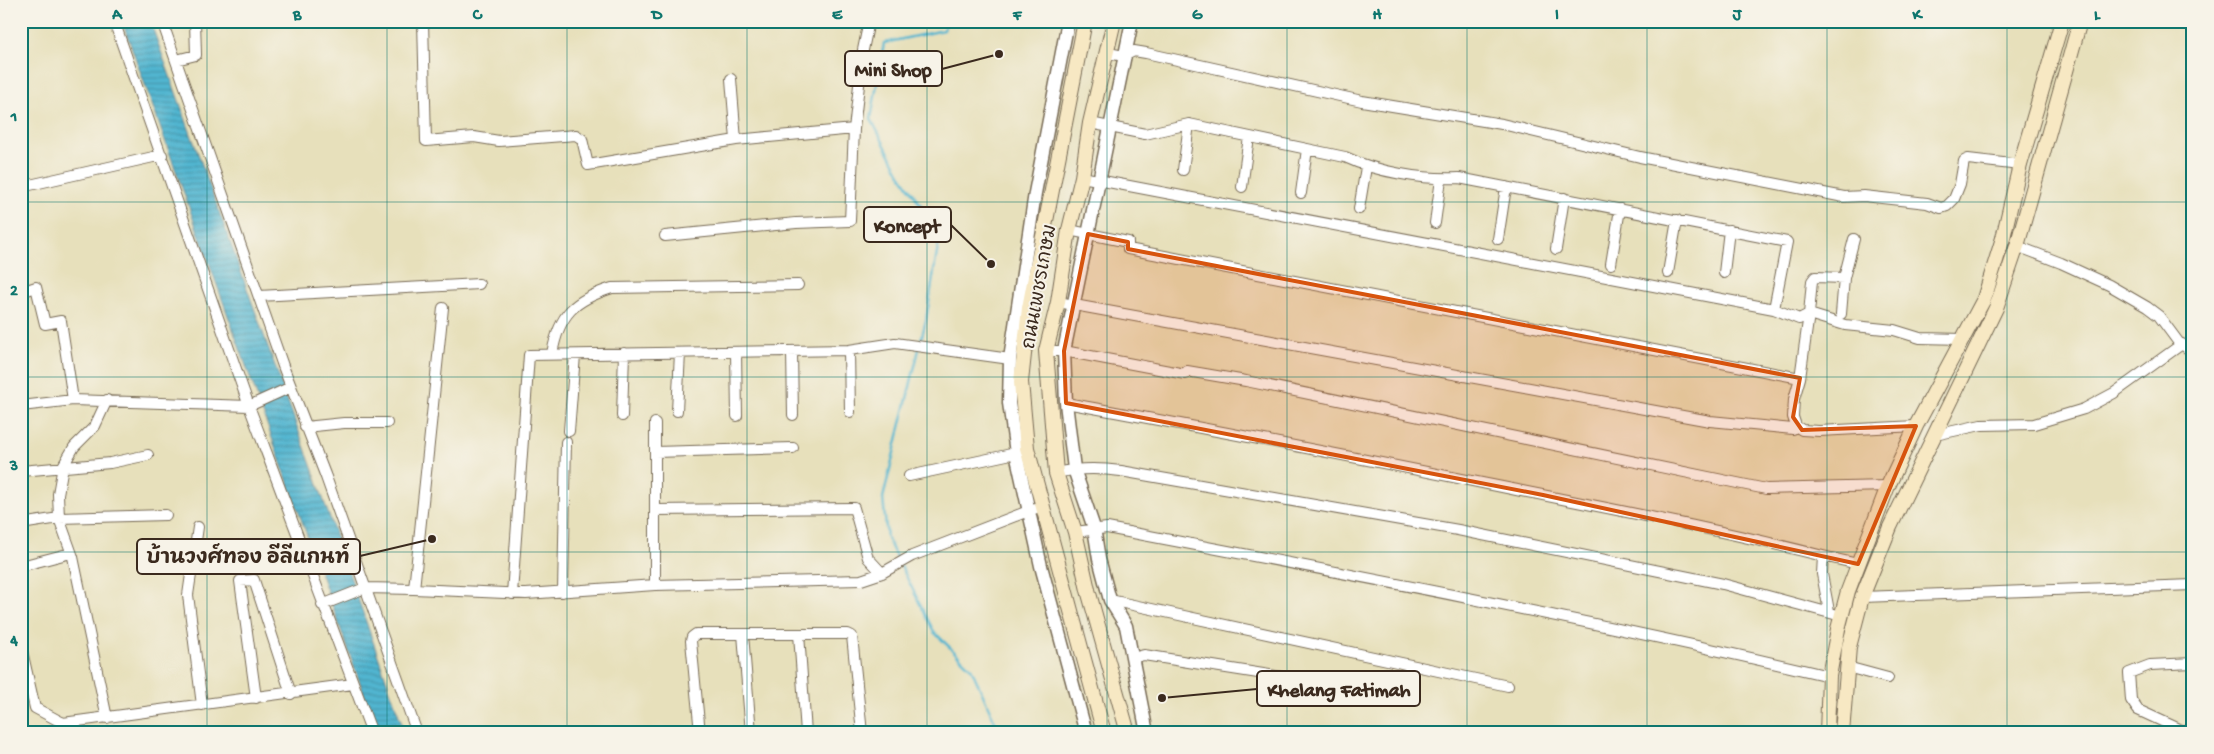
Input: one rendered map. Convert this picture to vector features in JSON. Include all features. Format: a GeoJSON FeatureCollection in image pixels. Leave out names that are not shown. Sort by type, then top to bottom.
{"type":"FeatureCollection","features":[{"type":"Feature","properties":{"kind":"main road","name":"ถนนเพชรเกษม"},"geometry":{"type":"LineString","coordinates":[[1085,21],[1024,307],[1021,382],[1027,448],[1036,508],[1104,733]]}},
{"type":"Feature","properties":{"kind":"main road","name":"ถนนเพชรเกษม"},"geometry":{"type":"LineString","coordinates":[[1114,21],[1090,123],[1082,177],[1069,230],[1058,302],[1046,351],[1056,473],[1075,532],[1088,590],[1128,733]]}},
{"type":"Feature","properties":{"kind":"main road"},"geometry":{"type":"LineString","coordinates":[[1827,733],[1829,676],[1835,615],[1858,564],[1888,486],[1916,426],[1964,339],[1986,290],[2003,238],[2020,165],[2062,21]]}},
{"type":"Feature","properties":{"kind":"main road"},"geometry":{"type":"LineString","coordinates":[[1842,733],[1849,647],[1862,597],[1890,526],[1996,308],[2017,246],[2080,21]]}},
{"type":"Feature","properties":{"kind":"street"},"geometry":{"type":"LineString","coordinates":[[114,21],[249,406],[322,605],[372,733]]}},
{"type":"Feature","properties":{"kind":"street"},"geometry":{"type":"LineString","coordinates":[[162,21],[305,427],[326,477],[417,733]]}},
{"type":"Feature","properties":{"kind":"street"},"geometry":{"type":"LineString","coordinates":[[176,60],[196,55],[195,21]]}},
{"type":"Feature","properties":{"kind":"street"},"geometry":{"type":"LineString","coordinates":[[423,21],[426,141],[474,137],[499,141],[573,134],[582,139],[588,165],[736,140],[854,130]]}},
{"type":"Feature","properties":{"kind":"street"},"geometry":{"type":"LineString","coordinates":[[665,236],[796,223],[850,221],[854,130],[863,50],[869,21]]}},
{"type":"Feature","properties":{"kind":"street"},"geometry":{"type":"LineString","coordinates":[[1068,21],[1035,193],[1024,307],[1010,359],[1009,403],[1016,453],[1036,508],[1041,566],[1086,733]]}},
{"type":"Feature","properties":{"kind":"street"},"geometry":{"type":"LineString","coordinates":[[1132,21],[1064,351],[1066,403],[1074,469],[1094,528],[1099,559],[1110,600],[1126,626],[1147,733]]}},
{"type":"Feature","properties":{"kind":"street"},"geometry":{"type":"LineString","coordinates":[[1108,53],[1124,56],[1134,50],[1362,101],[1502,124],[1640,157],[1844,197],[1864,196],[1927,203],[1941,208],[1947,206],[1954,199],[1960,184],[1963,165],[1968,159],[2020,165]]}},
{"type":"Feature","properties":{"kind":"street"},"geometry":{"type":"LineString","coordinates":[[731,79],[736,140]]}},
{"type":"Feature","properties":{"kind":"street"},"geometry":{"type":"LineString","coordinates":[[1090,123],[1145,134],[1189,124],[1345,157],[1366,167],[1441,179],[1459,178],[1506,186],[1787,242],[1774,308]]}},
{"type":"Feature","properties":{"kind":"street"},"geometry":{"type":"LineString","coordinates":[[1183,170],[1189,124]]}},
{"type":"Feature","properties":{"kind":"street"},"geometry":{"type":"LineString","coordinates":[[1242,187],[1249,136]]}},
{"type":"Feature","properties":{"kind":"street"},"geometry":{"type":"LineString","coordinates":[[1300,193],[1307,149]]}},
{"type":"Feature","properties":{"kind":"street"},"geometry":{"type":"LineString","coordinates":[[21,187],[162,155]]}},
{"type":"Feature","properties":{"kind":"street"},"geometry":{"type":"LineString","coordinates":[[1359,209],[1366,167]]}},
{"type":"Feature","properties":{"kind":"street"},"geometry":{"type":"LineString","coordinates":[[1082,177],[1774,308],[1799,319],[1809,314],[1845,325],[1894,330],[1920,338],[1964,339]]}},
{"type":"Feature","properties":{"kind":"street"},"geometry":{"type":"LineString","coordinates":[[1436,223],[1441,179]]}},
{"type":"Feature","properties":{"kind":"street"},"geometry":{"type":"LineString","coordinates":[[1498,239],[1506,186]]}},
{"type":"Feature","properties":{"kind":"street"},"geometry":{"type":"LineString","coordinates":[[1556,249],[1564,198]]}},
{"type":"Feature","properties":{"kind":"street"},"geometry":{"type":"LineString","coordinates":[[1611,264],[1620,209]]}},
{"type":"Feature","properties":{"kind":"street"},"geometry":{"type":"LineString","coordinates":[[1668,273],[1677,220]]}},
{"type":"Feature","properties":{"kind":"street"},"geometry":{"type":"LineString","coordinates":[[1069,230],[1128,242],[1128,249],[1800,378]]}},
{"type":"Feature","properties":{"kind":"street"},"geometry":{"type":"LineString","coordinates":[[1724,272],[1729,230]]}},
{"type":"Feature","properties":{"kind":"street"},"geometry":{"type":"LineString","coordinates":[[1842,314],[1844,278],[1854,239]]}},
{"type":"Feature","properties":{"kind":"street"},"geometry":{"type":"LineString","coordinates":[[2017,246],[2077,270],[2147,307],[2159,316],[2179,343],[2188,349],[2193,348]]}},
{"type":"Feature","properties":{"kind":"street"},"geometry":{"type":"LineString","coordinates":[[1844,278],[1815,277],[1812,281],[1800,378],[1794,400],[1793,417],[1796,426],[1802,430],[1819,431],[1916,426]]}},
{"type":"Feature","properties":{"kind":"street"},"geometry":{"type":"LineString","coordinates":[[259,296],[478,284]]}},
{"type":"Feature","properties":{"kind":"street"},"geometry":{"type":"LineString","coordinates":[[552,354],[558,326],[570,310],[585,299],[607,290],[798,285]]}},
{"type":"Feature","properties":{"kind":"street"},"geometry":{"type":"LineString","coordinates":[[21,292],[36,287],[45,324],[61,321],[73,400]]}},
{"type":"Feature","properties":{"kind":"street"},"geometry":{"type":"LineString","coordinates":[[1058,302],[1710,421],[1793,429],[1796,426]]}},
{"type":"Feature","properties":{"kind":"street"},"geometry":{"type":"LineString","coordinates":[[414,589],[443,308]]}},
{"type":"Feature","properties":{"kind":"street"},"geometry":{"type":"LineString","coordinates":[[512,594],[529,355],[849,350],[895,343],[936,347],[1010,359]]}},
{"type":"Feature","properties":{"kind":"street"},"geometry":{"type":"LineString","coordinates":[[1935,435],[1981,425],[2034,424],[2084,409],[2114,393],[2182,344]]}},
{"type":"Feature","properties":{"kind":"street"},"geometry":{"type":"LineString","coordinates":[[849,350],[850,412]]}},
{"type":"Feature","properties":{"kind":"street"},"geometry":{"type":"LineString","coordinates":[[792,351],[793,415]]}},
{"type":"Feature","properties":{"kind":"street"},"geometry":{"type":"LineString","coordinates":[[1046,351],[1064,351],[1185,374],[1188,371],[1246,381],[1766,488],[1888,486]]}},
{"type":"Feature","properties":{"kind":"street"},"geometry":{"type":"LineString","coordinates":[[736,352],[737,416]]}},
{"type":"Feature","properties":{"kind":"street"},"geometry":{"type":"LineString","coordinates":[[622,416],[624,353]]}},
{"type":"Feature","properties":{"kind":"street"},"geometry":{"type":"LineString","coordinates":[[677,411],[680,353]]}},
{"type":"Feature","properties":{"kind":"street"},"geometry":{"type":"LineString","coordinates":[[563,592],[567,437],[575,355]]}},
{"type":"Feature","properties":{"kind":"street"},"geometry":{"type":"LineString","coordinates":[[21,406],[73,400],[107,400],[249,406],[291,387]]}},
{"type":"Feature","properties":{"kind":"street"},"geometry":{"type":"LineString","coordinates":[[107,400],[95,426],[74,447],[63,466],[58,494],[59,518],[72,552],[107,718]]}},
{"type":"Feature","properties":{"kind":"street"},"geometry":{"type":"LineString","coordinates":[[1066,403],[1232,433],[1543,495],[1759,540],[1858,564]]}},
{"type":"Feature","properties":{"kind":"street"},"geometry":{"type":"LineString","coordinates":[[305,427],[344,423],[387,423]]}},
{"type":"Feature","properties":{"kind":"street"},"geometry":{"type":"LineString","coordinates":[[655,423],[656,585]]}},
{"type":"Feature","properties":{"kind":"street"},"geometry":{"type":"LineString","coordinates":[[656,452],[793,448]]}},
{"type":"Feature","properties":{"kind":"street"},"geometry":{"type":"LineString","coordinates":[[908,476],[1016,453]]}},
{"type":"Feature","properties":{"kind":"street"},"geometry":{"type":"LineString","coordinates":[[21,471],[110,463],[148,455]]}},
{"type":"Feature","properties":{"kind":"street"},"geometry":{"type":"LineString","coordinates":[[1056,473],[1074,469],[1121,471],[1374,514],[1723,584],[1835,615]]}},
{"type":"Feature","properties":{"kind":"street"},"geometry":{"type":"LineString","coordinates":[[656,510],[854,508],[868,558],[882,573]]}},
{"type":"Feature","properties":{"kind":"street"},"geometry":{"type":"LineString","coordinates":[[322,605],[365,588],[512,594],[656,585],[861,580],[882,573],[912,556],[1036,508]]}},
{"type":"Feature","properties":{"kind":"street"},"geometry":{"type":"LineString","coordinates":[[21,524],[59,518],[166,515]]}},
{"type":"Feature","properties":{"kind":"street"},"geometry":{"type":"LineString","coordinates":[[198,527],[188,595],[202,705]]}},
{"type":"Feature","properties":{"kind":"street"},"geometry":{"type":"LineString","coordinates":[[1075,532],[1094,528],[1117,530],[1390,582],[1704,647],[1829,676]]}},
{"type":"Feature","properties":{"kind":"street"},"geometry":{"type":"LineString","coordinates":[[21,566],[72,552]]}},
{"type":"Feature","properties":{"kind":"street"},"geometry":{"type":"LineString","coordinates":[[1823,556],[1822,574],[1835,615]]}},
{"type":"Feature","properties":{"kind":"street"},"geometry":{"type":"LineString","coordinates":[[256,698],[240,581],[254,580],[291,694]]}},
{"type":"Feature","properties":{"kind":"street"},"geometry":{"type":"LineString","coordinates":[[1862,597],[2193,584]]}},
{"type":"Feature","properties":{"kind":"street"},"geometry":{"type":"LineString","coordinates":[[1088,590],[1106,586]]}},
{"type":"Feature","properties":{"kind":"street"},"geometry":{"type":"LineString","coordinates":[[1110,600],[1508,686]]}},
{"type":"Feature","properties":{"kind":"street"},"geometry":{"type":"LineString","coordinates":[[700,733],[691,641],[692,637],[696,634],[848,634],[852,636],[862,733]]}},
{"type":"Feature","properties":{"kind":"street"},"geometry":{"type":"LineString","coordinates":[[743,634],[751,733]]}},
{"type":"Feature","properties":{"kind":"street"},"geometry":{"type":"LineString","coordinates":[[799,634],[806,733]]}},
{"type":"Feature","properties":{"kind":"street"},"geometry":{"type":"LineString","coordinates":[[22,651],[35,708],[63,723],[291,694],[353,684]]}},
{"type":"Feature","properties":{"kind":"street"},"geometry":{"type":"LineString","coordinates":[[1132,658],[1144,655],[1294,679]]}},
{"type":"Feature","properties":{"kind":"street"},"geometry":{"type":"LineString","coordinates":[[2188,733],[2138,710],[2131,700],[2129,674],[2150,665],[2193,664]]}},
{"type":"Feature","properties":{"kind":"street"},"geometry":{"type":"LineString","coordinates":[[1847,667],[1888,678]]}},
{"type":"Feature","properties":{"kind":"highlighted area"},"geometry":{"type":"Polygon","coordinates":[[[1088,234],[1128,242],[1128,249],[1800,378],[1793,417],[1802,430],[1916,426],[1858,564],[1543,495],[1066,403],[1064,351],[1088,234]]]}},
{"type":"Feature","properties":{"kind":"water"},"geometry":{"type":"Polygon","coordinates":[[[122,21],[150,21],[319,487],[405,733],[378,733],[122,21]]]}},
{"type":"Feature","properties":{"kind":"waterway"},"geometry":{"type":"LineString","coordinates":[[920,344],[926,320],[940,234],[900,174],[871,119],[884,43],[944,30],[946,21]]}},
{"type":"Feature","properties":{"kind":"waterway"},"geometry":{"type":"LineString","coordinates":[[898,561],[887,538],[883,498],[919,349]]}},
{"type":"Feature","properties":{"kind":"waterway"},"geometry":{"type":"LineString","coordinates":[[901,566],[934,632],[971,668],[1000,733]]}},
{"type":"Feature","properties":{"kind":"place","name":"Mini Shop"},"geometry":{"type":"Point","coordinates":[999,54]}},
{"type":"Feature","properties":{"kind":"place","name":"Koncept"},"geometry":{"type":"Point","coordinates":[991,264]}},
{"type":"Feature","properties":{"kind":"place","name":"บ้านวงศ์ทอง อีลีแกนท์"},"geometry":{"type":"Point","coordinates":[432,539]}},
{"type":"Feature","properties":{"kind":"place","name":"Khelang Fatimah"},"geometry":{"type":"Point","coordinates":[1162,698]}}]}
